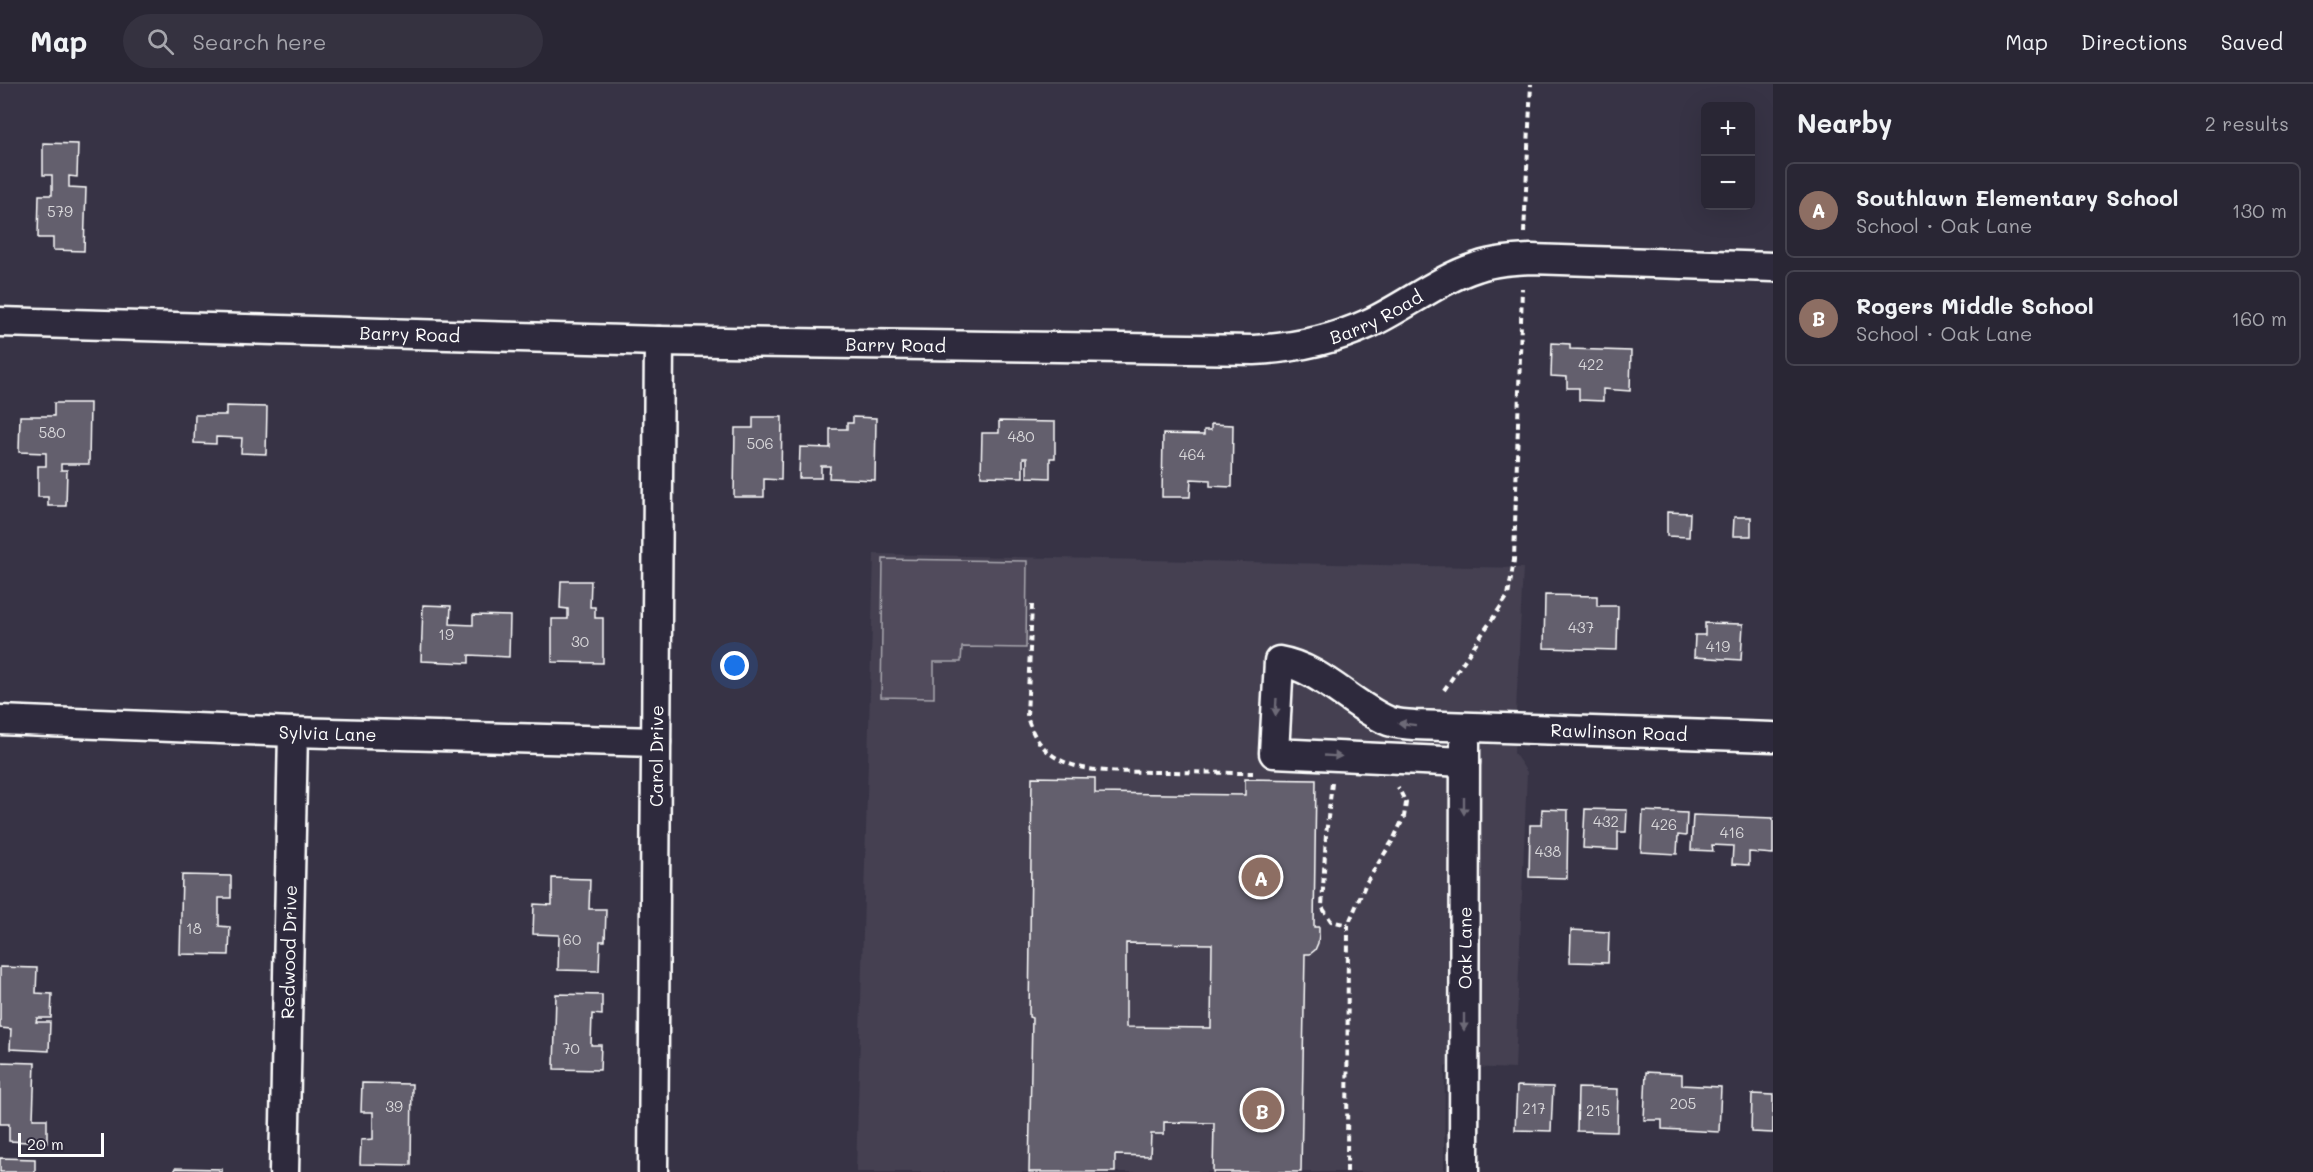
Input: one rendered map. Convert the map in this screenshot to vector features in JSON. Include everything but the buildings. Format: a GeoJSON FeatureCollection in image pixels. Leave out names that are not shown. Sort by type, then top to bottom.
{"type":"FeatureCollection","features":[{"type":"Feature","properties":{"kind":"street","name":"Barry Road"},"geometry":{"type":"LineString","coordinates":[[0,322],[659,341],[1254,350],[1284,348],[1336,336],[1371,322],[1475,267],[1503,261],[1524,259],[1773,267]]}},
{"type":"Feature","properties":{"kind":"street","name":"Carol Drive"},"geometry":{"type":"LineString","coordinates":[[653,1172],[659,341]]}},
{"type":"Feature","properties":{"kind":"street","name":"Rawlinson Road"},"geometry":{"type":"LineString","coordinates":[[1465,762],[1274,753],[1279,661],[1292,663],[1316,675],[1389,722],[1414,725],[1773,737]]}},
{"type":"Feature","properties":{"kind":"street","name":"Sylvia Lane"},"geometry":{"type":"LineString","coordinates":[[0,720],[293,732],[656,742]]}},
{"type":"Feature","properties":{"kind":"street","name":"Oak Lane"},"geometry":{"type":"LineString","coordinates":[[1464,1172],[1465,726]]}},
{"type":"Feature","properties":{"kind":"street","name":"Redwood Drive"},"geometry":{"type":"LineString","coordinates":[[284,1172],[293,732]]}},
{"type":"Feature","properties":{"kind":"path"},"geometry":{"type":"LineString","coordinates":[[1444,690],[1508,596],[1512,579],[1531,84]]}},
{"type":"Feature","properties":{"kind":"path"},"geometry":{"type":"LineString","coordinates":[[1032,605],[1027,716],[1031,733],[1044,749],[1058,759],[1092,771],[1259,773]]}},
{"type":"Feature","properties":{"kind":"path"},"geometry":{"type":"LineString","coordinates":[[1334,775],[1326,834],[1322,907],[1331,921],[1348,925]]}},
{"type":"Feature","properties":{"kind":"path"},"geometry":{"type":"LineString","coordinates":[[1347,1172],[1348,925],[1366,883],[1393,840],[1404,817],[1406,803],[1392,780]]}},
{"type":"Feature","properties":{"kind":"shaded area"},"geometry":{"type":"Polygon","coordinates":[[[874,554],[1523,568],[1514,753],[1527,772],[1515,1069],[1445,1066],[1444,1172],[856,1172],[874,554]]]}},
{"type":"Feature","properties":{"kind":"shaded area"},"geometry":{"type":"Polygon","coordinates":[[[883,559],[1027,561],[1026,648],[962,647],[961,662],[934,662],[934,698],[881,697],[883,559]]]}},
{"type":"Feature","properties":{"kind":"place","name":"Southlawn Elementary School"},"geometry":{"type":"Point","coordinates":[1261,877]}},
{"type":"Feature","properties":{"kind":"place","name":"Rogers Middle School"},"geometry":{"type":"Point","coordinates":[1262,1110]}}]}
